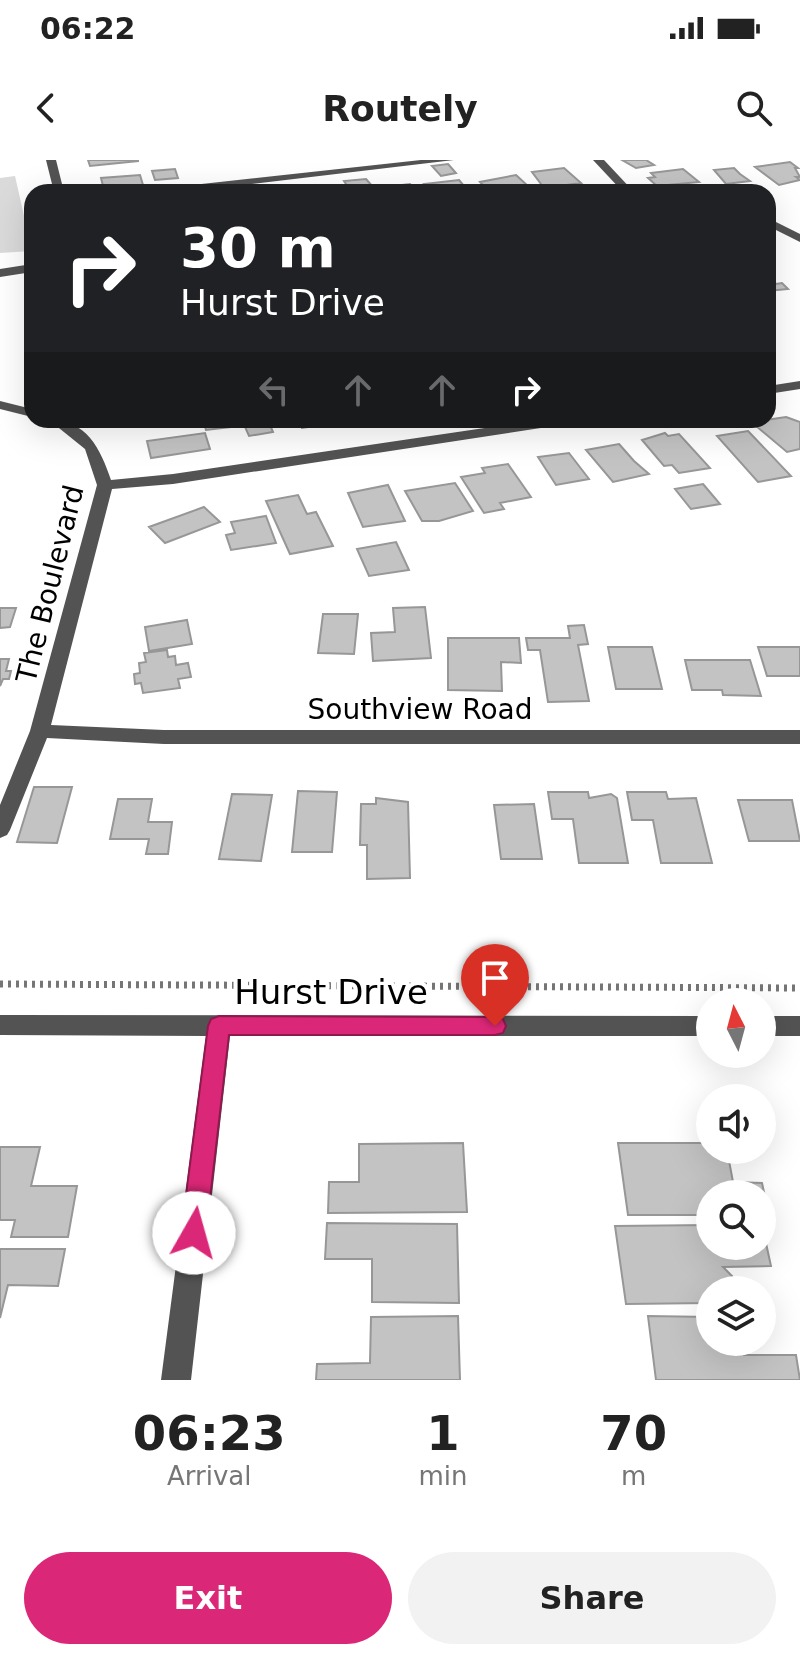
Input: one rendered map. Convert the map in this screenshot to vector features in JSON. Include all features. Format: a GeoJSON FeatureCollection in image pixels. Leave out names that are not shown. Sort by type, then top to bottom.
{"type":"FeatureCollection","features":[{"type":"Feature","properties":{"kind":"street"},"geometry":{"type":"LineString","coordinates":[[51,160],[57,184]]}},
{"type":"Feature","properties":{"kind":"street"},"geometry":{"type":"LineString","coordinates":[[229,184],[449,160]]}},
{"type":"Feature","properties":{"kind":"street"},"geometry":{"type":"LineString","coordinates":[[598,160],[621,184]]}},
{"type":"Feature","properties":{"kind":"street"},"geometry":{"type":"LineString","coordinates":[[776,226],[800,239]]}},
{"type":"Feature","properties":{"kind":"street"},"geometry":{"type":"LineString","coordinates":[[0,273],[24,269]]}},
{"type":"Feature","properties":{"kind":"street"},"geometry":{"type":"LineString","coordinates":[[776,389],[800,385]]}},
{"type":"Feature","properties":{"kind":"street"},"geometry":{"type":"LineString","coordinates":[[0,405],[24,411]]}},
{"type":"Feature","properties":{"kind":"street","name":"The Boulevard"},"geometry":{"type":"LineString","coordinates":[[0,830],[40,731],[105,485],[92,447],[67,428]]}},
{"type":"Feature","properties":{"kind":"street"},"geometry":{"type":"LineString","coordinates":[[105,485],[189,476],[513,428]]}},
{"type":"Feature","properties":{"kind":"street","name":"Southview Road"},"geometry":{"type":"LineString","coordinates":[[40,731],[164,737],[800,737]]}},
{"type":"Feature","properties":{"kind":"street","name":"Hurst Drive"},"geometry":{"type":"LineString","coordinates":[[0,1025],[696,1026]]}},
{"type":"Feature","properties":{"kind":"street"},"geometry":{"type":"LineString","coordinates":[[176,1380],[219,1026]]}},
{"type":"Feature","properties":{"kind":"street"},"geometry":{"type":"LineString","coordinates":[[776,1026],[800,1026]]}},
{"type":"Feature","properties":{"kind":"path"},"geometry":{"type":"LineString","coordinates":[[0,984],[800,988]]}},
{"type":"Feature","properties":{"kind":"shaded area"},"geometry":{"type":"Polygon","coordinates":[[[15,176],[24,216],[24,252],[0,253],[0,178],[15,176]]]}},
{"type":"Feature","properties":{"kind":"building"},"geometry":{"type":"Polygon","coordinates":[[[88,160],[138,160],[138,161],[90,166],[88,160]]]}},
{"type":"Feature","properties":{"kind":"building"},"geometry":{"type":"Polygon","coordinates":[[[622,160],[646,160],[654,165],[636,168],[622,160]]]}},
{"type":"Feature","properties":{"kind":"building"},"geometry":{"type":"Polygon","coordinates":[[[790,162],[798,168],[795,168],[800,177],[796,177],[800,180],[779,185],[755,167],[790,162]]]}},
{"type":"Feature","properties":{"kind":"building"},"geometry":{"type":"Polygon","coordinates":[[[448,164],[456,173],[441,176],[432,166],[448,164]]]}},
{"type":"Feature","properties":{"kind":"building"},"geometry":{"type":"Polygon","coordinates":[[[564,168],[581,183],[541,184],[532,172],[564,168]]]}},
{"type":"Feature","properties":{"kind":"building"},"geometry":{"type":"Polygon","coordinates":[[[734,168],[750,181],[726,184],[714,170],[734,168]]]}},
{"type":"Feature","properties":{"kind":"building"},"geometry":{"type":"Polygon","coordinates":[[[175,169],[178,178],[155,180],[152,171],[175,169]]]}},
{"type":"Feature","properties":{"kind":"building"},"geometry":{"type":"Polygon","coordinates":[[[683,169],[699,182],[655,184],[648,178],[655,177],[651,173],[683,169]]]}},
{"type":"Feature","properties":{"kind":"building"},"geometry":{"type":"Polygon","coordinates":[[[140,175],[143,184],[102,184],[101,178],[140,175]]]}},
{"type":"Feature","properties":{"kind":"building"},"geometry":{"type":"Polygon","coordinates":[[[516,175],[526,184],[482,184],[480,182],[516,175]]]}},
{"type":"Feature","properties":{"kind":"building"},"geometry":{"type":"Polygon","coordinates":[[[366,179],[370,184],[346,184],[344,181],[366,179]]]}},
{"type":"Feature","properties":{"kind":"building"},"geometry":{"type":"Polygon","coordinates":[[[459,180],[462,184],[424,184],[459,180]]]}},
{"type":"Feature","properties":{"kind":"building"},"geometry":{"type":"Polygon","coordinates":[[[782,283],[788,289],[776,290],[776,284],[782,283]]]}},
{"type":"Feature","properties":{"kind":"building"},"geometry":{"type":"Polygon","coordinates":[[[786,417],[800,422],[800,449],[787,452],[758,428],[776,428],[776,418],[786,417]]]}},
{"type":"Feature","properties":{"kind":"building"},"geometry":{"type":"Polygon","coordinates":[[[246,428],[271,428],[273,432],[249,436],[246,428]]]}},
{"type":"Feature","properties":{"kind":"building"},"geometry":{"type":"Polygon","coordinates":[[[748,431],[791,476],[758,482],[717,436],[748,431]]]}},
{"type":"Feature","properties":{"kind":"building"},"geometry":{"type":"Polygon","coordinates":[[[205,433],[210,449],[151,458],[147,441],[205,433]]]}},
{"type":"Feature","properties":{"kind":"building"},"geometry":{"type":"Polygon","coordinates":[[[665,433],[668,436],[679,434],[710,468],[679,473],[672,465],[664,466],[642,440],[665,433]]]}},
{"type":"Feature","properties":{"kind":"building"},"geometry":{"type":"Polygon","coordinates":[[[619,444],[649,474],[613,482],[586,450],[619,444]]]}},
{"type":"Feature","properties":{"kind":"building"},"geometry":{"type":"Polygon","coordinates":[[[569,453],[589,479],[556,485],[538,457],[569,453]]]}},
{"type":"Feature","properties":{"kind":"building"},"geometry":{"type":"Polygon","coordinates":[[[508,464],[531,497],[500,503],[504,509],[484,513],[461,477],[485,473],[482,468],[508,464]]]}},
{"type":"Feature","properties":{"kind":"building"},"geometry":{"type":"Polygon","coordinates":[[[455,483],[473,511],[439,521],[422,521],[405,491],[455,483]]]}},
{"type":"Feature","properties":{"kind":"building"},"geometry":{"type":"Polygon","coordinates":[[[703,484],[720,504],[691,509],[675,489],[703,484]]]}},
{"type":"Feature","properties":{"kind":"building"},"geometry":{"type":"Polygon","coordinates":[[[388,485],[405,521],[363,527],[348,493],[388,485]]]}},
{"type":"Feature","properties":{"kind":"building"},"geometry":{"type":"Polygon","coordinates":[[[298,495],[307,514],[316,512],[333,546],[290,554],[266,501],[298,495]]]}},
{"type":"Feature","properties":{"kind":"building"},"geometry":{"type":"Polygon","coordinates":[[[204,507],[220,522],[165,543],[149,527],[204,507]]]}},
{"type":"Feature","properties":{"kind":"building"},"geometry":{"type":"Polygon","coordinates":[[[266,516],[276,543],[231,550],[226,535],[235,533],[231,522],[266,516]]]}},
{"type":"Feature","properties":{"kind":"building"},"geometry":{"type":"Polygon","coordinates":[[[396,542],[409,570],[369,576],[357,549],[396,542]]]}},
{"type":"Feature","properties":{"kind":"building"},"geometry":{"type":"Polygon","coordinates":[[[425,607],[431,658],[373,661],[371,633],[395,632],[393,608],[425,607]]]}},
{"type":"Feature","properties":{"kind":"building"},"geometry":{"type":"Polygon","coordinates":[[[0,608],[16,608],[10,627],[0,628],[0,608]]]}},
{"type":"Feature","properties":{"kind":"building"},"geometry":{"type":"Polygon","coordinates":[[[323,614],[358,614],[354,654],[318,653],[323,614]]]}},
{"type":"Feature","properties":{"kind":"building"},"geometry":{"type":"Polygon","coordinates":[[[187,620],[192,644],[149,651],[145,627],[187,620]]]}},
{"type":"Feature","properties":{"kind":"building"},"geometry":{"type":"Polygon","coordinates":[[[584,625],[588,644],[578,645],[589,701],[548,702],[540,650],[528,650],[526,638],[570,638],[568,626],[584,625]]]}},
{"type":"Feature","properties":{"kind":"building"},"geometry":{"type":"Polygon","coordinates":[[[448,638],[519,638],[521,663],[501,662],[502,691],[448,690],[448,638]]]}},
{"type":"Feature","properties":{"kind":"building"},"geometry":{"type":"Polygon","coordinates":[[[608,647],[652,647],[662,689],[616,689],[608,647]]]}},
{"type":"Feature","properties":{"kind":"building"},"geometry":{"type":"Polygon","coordinates":[[[758,647],[800,647],[800,676],[767,676],[758,647]]]}},
{"type":"Feature","properties":{"kind":"building"},"geometry":{"type":"Polygon","coordinates":[[[167,650],[168,657],[175,656],[176,665],[188,663],[191,677],[178,679],[180,688],[143,693],[141,683],[135,684],[134,674],[140,673],[139,663],[146,662],[144,653],[167,650]]]}},
{"type":"Feature","properties":{"kind":"building"},"geometry":{"type":"Polygon","coordinates":[[[0,659],[9,659],[6,671],[11,671],[9,679],[3,679],[0,686],[0,659]]]}},
{"type":"Feature","properties":{"kind":"building"},"geometry":{"type":"Polygon","coordinates":[[[685,660],[750,660],[761,696],[723,695],[722,690],[692,690],[685,660]]]}},
{"type":"Feature","properties":{"kind":"building"},"geometry":{"type":"Polygon","coordinates":[[[34,787],[72,787],[57,843],[17,842],[34,787]]]}},
{"type":"Feature","properties":{"kind":"building"},"geometry":{"type":"Polygon","coordinates":[[[298,791],[337,792],[332,852],[292,852],[298,791]]]}},
{"type":"Feature","properties":{"kind":"building"},"geometry":{"type":"Polygon","coordinates":[[[548,792],[588,792],[589,798],[611,794],[617,798],[628,863],[579,863],[573,819],[552,819],[548,792]]]}},
{"type":"Feature","properties":{"kind":"building"},"geometry":{"type":"Polygon","coordinates":[[[627,792],[666,792],[668,799],[696,798],[712,863],[661,863],[653,820],[632,820],[627,792]]]}},
{"type":"Feature","properties":{"kind":"building"},"geometry":{"type":"Polygon","coordinates":[[[232,794],[272,795],[261,861],[219,859],[232,794]]]}},
{"type":"Feature","properties":{"kind":"building"},"geometry":{"type":"Polygon","coordinates":[[[376,798],[408,802],[410,878],[367,879],[367,845],[360,845],[361,804],[376,804],[376,798]]]}},
{"type":"Feature","properties":{"kind":"building"},"geometry":{"type":"Polygon","coordinates":[[[118,799],[152,799],[148,822],[172,822],[168,854],[146,854],[149,839],[110,839],[118,799]]]}},
{"type":"Feature","properties":{"kind":"building"},"geometry":{"type":"Polygon","coordinates":[[[738,800],[792,800],[800,841],[749,841],[738,800]]]}},
{"type":"Feature","properties":{"kind":"building"},"geometry":{"type":"Polygon","coordinates":[[[534,804],[542,859],[501,859],[494,805],[534,804]]]}},
{"type":"Feature","properties":{"kind":"building"},"geometry":{"type":"Polygon","coordinates":[[[463,1143],[467,1212],[328,1213],[329,1182],[359,1182],[359,1144],[463,1143]]]}},
{"type":"Feature","properties":{"kind":"building"},"geometry":{"type":"Polygon","coordinates":[[[618,1143],[696,1143],[696,1164],[730,1164],[733,1180],[696,1180],[696,1215],[628,1215],[618,1143]]]}},
{"type":"Feature","properties":{"kind":"building"},"geometry":{"type":"Polygon","coordinates":[[[0,1147],[40,1147],[31,1186],[77,1186],[68,1237],[11,1237],[15,1220],[0,1220],[0,1147]]]}},
{"type":"Feature","properties":{"kind":"building"},"geometry":{"type":"Polygon","coordinates":[[[327,1223],[457,1224],[459,1303],[372,1302],[372,1259],[325,1259],[327,1223]]]}},
{"type":"Feature","properties":{"kind":"building"},"geometry":{"type":"Polygon","coordinates":[[[696,1225],[696,1260],[770,1260],[771,1266],[723,1267],[732,1276],[696,1276],[696,1303],[626,1304],[615,1226],[696,1225]]]}},
{"type":"Feature","properties":{"kind":"building"},"geometry":{"type":"Polygon","coordinates":[[[0,1249],[65,1249],[58,1286],[8,1285],[0,1318],[0,1249]]]}},
{"type":"Feature","properties":{"kind":"building"},"geometry":{"type":"Polygon","coordinates":[[[458,1316],[460,1380],[316,1380],[317,1364],[370,1363],[371,1317],[458,1316]]]}},
{"type":"Feature","properties":{"kind":"building"},"geometry":{"type":"Polygon","coordinates":[[[648,1316],[696,1317],[696,1356],[796,1355],[800,1380],[656,1380],[648,1316]]]}},
{"type":"Feature","properties":{"kind":"route"},"geometry":{"type":"LineString","coordinates":[[194,1233],[219,1026],[495,1026]]}}]}
